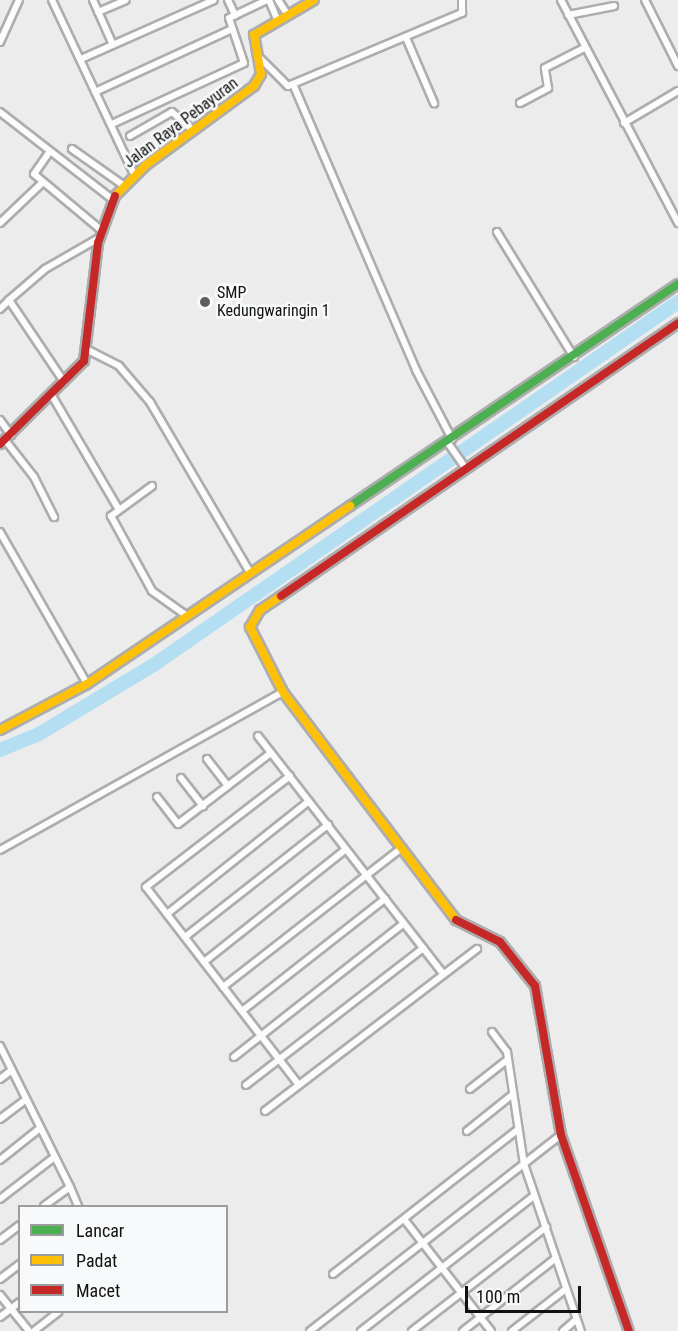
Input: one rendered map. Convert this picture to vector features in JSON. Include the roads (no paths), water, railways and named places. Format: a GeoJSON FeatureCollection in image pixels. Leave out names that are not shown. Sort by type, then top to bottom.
{"type":"FeatureCollection","features":[{"type":"Feature","properties":{"kind":"street"},"geometry":{"type":"LineString","coordinates":[[0,42],[19,0]]}},
{"type":"Feature","properties":{"kind":"street"},"geometry":{"type":"LineString","coordinates":[[52,0],[112,123],[134,174]]}},
{"type":"Feature","properties":{"kind":"street"},"geometry":{"type":"LineString","coordinates":[[93,0],[113,45]]}},
{"type":"Feature","properties":{"kind":"street"},"geometry":{"type":"LineString","coordinates":[[98,12],[126,0]]}},
{"type":"Feature","properties":{"kind":"street"},"geometry":{"type":"LineString","coordinates":[[192,0],[195,8]]}},
{"type":"Feature","properties":{"kind":"street"},"geometry":{"type":"LineString","coordinates":[[81,58],[214,0]]}},
{"type":"Feature","properties":{"kind":"street"},"geometry":{"type":"LineString","coordinates":[[228,0],[235,15]]}},
{"type":"Feature","properties":{"kind":"street"},"geometry":{"type":"LineString","coordinates":[[112,123],[243,63],[229,20],[235,15],[268,0],[277,19]]}},
{"type":"Feature","properties":{"kind":"street"},"geometry":{"type":"LineString","coordinates":[[278,0],[287,14]]}},
{"type":"Feature","properties":{"kind":"street"},"geometry":{"type":"LineString","coordinates":[[314,0],[277,19],[254,35],[254,52],[282,86],[293,84],[407,40],[464,11],[462,0]]}},
{"type":"Feature","properties":{"kind":"street"},"geometry":{"type":"LineString","coordinates":[[561,0],[584,48],[678,224]]}},
{"type":"Feature","properties":{"kind":"street"},"geometry":{"type":"LineString","coordinates":[[645,0],[678,66]]}},
{"type":"Feature","properties":{"kind":"street"},"geometry":{"type":"LineString","coordinates":[[568,15],[614,6]]}},
{"type":"Feature","properties":{"kind":"street"},"geometry":{"type":"LineString","coordinates":[[95,92],[232,29]]}},
{"type":"Feature","properties":{"kind":"street"},"geometry":{"type":"LineString","coordinates":[[407,40],[434,103]]}},
{"type":"Feature","properties":{"kind":"street"},"geometry":{"type":"LineString","coordinates":[[520,103],[548,88],[546,68],[584,48]]}},
{"type":"Feature","properties":{"kind":"street","name":"Jalan Raya Pebayuran"},"geometry":{"type":"LineString","coordinates":[[88,350],[100,234],[112,199],[134,174],[254,86],[261,74],[254,52]]}},
{"type":"Feature","properties":{"kind":"street"},"geometry":{"type":"LineString","coordinates":[[293,84],[416,370],[450,443],[464,465]]}},
{"type":"Feature","properties":{"kind":"street"},"geometry":{"type":"LineString","coordinates":[[624,123],[678,91]]}},
{"type":"Feature","properties":{"kind":"street"},"geometry":{"type":"LineString","coordinates":[[0,112],[48,154],[112,199]]}},
{"type":"Feature","properties":{"kind":"street"},"geometry":{"type":"LineString","coordinates":[[130,136],[172,112],[193,130]]}},
{"type":"Feature","properties":{"kind":"street"},"geometry":{"type":"LineString","coordinates":[[72,149],[123,185]]}},
{"type":"Feature","properties":{"kind":"street"},"geometry":{"type":"LineString","coordinates":[[0,309],[45,269],[100,234],[42,183],[33,171],[48,154]]}},
{"type":"Feature","properties":{"kind":"street"},"geometry":{"type":"LineString","coordinates":[[0,223],[42,183]]}},
{"type":"Feature","properties":{"kind":"street"},"geometry":{"type":"LineString","coordinates":[[497,232],[574,358]]}},
{"type":"Feature","properties":{"kind":"street"},"geometry":{"type":"LineString","coordinates":[[0,730],[87,684],[450,443],[678,284]]}},
{"type":"Feature","properties":{"kind":"street"},"geometry":{"type":"LineString","coordinates":[[9,300],[64,382]]}},
{"type":"Feature","properties":{"kind":"street"},"geometry":{"type":"LineString","coordinates":[[629,1331],[561,1135],[535,986],[500,942],[461,926],[400,849],[283,692],[254,638],[252,619],[464,465],[678,323]]}},
{"type":"Feature","properties":{"kind":"street"},"geometry":{"type":"LineString","coordinates":[[5,440],[64,382],[88,350],[119,366],[150,402],[251,574]]}},
{"type":"Feature","properties":{"kind":"street"},"geometry":{"type":"LineString","coordinates":[[51,394],[118,508]]}},
{"type":"Feature","properties":{"kind":"street"},"geometry":{"type":"LineString","coordinates":[[0,420],[5,440],[34,477],[54,517]]}},
{"type":"Feature","properties":{"kind":"street"},"geometry":{"type":"LineString","coordinates":[[152,486],[118,508],[111,516],[138,571],[166,605],[187,616]]}},
{"type":"Feature","properties":{"kind":"street"},"geometry":{"type":"LineString","coordinates":[[0,532],[87,684]]}},
{"type":"Feature","properties":{"kind":"street"},"geometry":{"type":"LineString","coordinates":[[0,850],[283,692]]}},
{"type":"Feature","properties":{"kind":"street"},"geometry":{"type":"LineString","coordinates":[[258,736],[443,974]]}},
{"type":"Feature","properties":{"kind":"street"},"geometry":{"type":"LineString","coordinates":[[157,797],[178,824],[271,753]]}},
{"type":"Feature","properties":{"kind":"street"},"geometry":{"type":"LineString","coordinates":[[207,759],[228,786]]}},
{"type":"Feature","properties":{"kind":"street"},"geometry":{"type":"LineString","coordinates":[[290,776],[146,887],[299,1085]]}},
{"type":"Feature","properties":{"kind":"street"},"geometry":{"type":"LineString","coordinates":[[181,778],[203,806]]}},
{"type":"Feature","properties":{"kind":"street"},"geometry":{"type":"LineString","coordinates":[[166,914],[309,801]]}},
{"type":"Feature","properties":{"kind":"street"},"geometry":{"type":"LineString","coordinates":[[185,937],[328,825]]}},
{"type":"Feature","properties":{"kind":"street"},"geometry":{"type":"LineString","coordinates":[[204,962],[346,849]]}},
{"type":"Feature","properties":{"kind":"street"},"geometry":{"type":"LineString","coordinates":[[223,987],[400,849]]}},
{"type":"Feature","properties":{"kind":"street"},"geometry":{"type":"LineString","coordinates":[[242,1011],[385,899]]}},
{"type":"Feature","properties":{"kind":"street"},"geometry":{"type":"LineString","coordinates":[[234,1057],[404,923]]}},
{"type":"Feature","properties":{"kind":"street"},"geometry":{"type":"LineString","coordinates":[[246,1085],[423,948]]}},
{"type":"Feature","properties":{"kind":"street"},"geometry":{"type":"LineString","coordinates":[[265,1111],[477,949]]}},
{"type":"Feature","properties":{"kind":"street"},"geometry":{"type":"LineString","coordinates":[[492,1032],[507,1060],[524,1164],[581,1331]]}},
{"type":"Feature","properties":{"kind":"street"},"geometry":{"type":"LineString","coordinates":[[0,1046],[78,1205]]}},
{"type":"Feature","properties":{"kind":"street"},"geometry":{"type":"LineString","coordinates":[[470,1089],[507,1060]]}},
{"type":"Feature","properties":{"kind":"street"},"geometry":{"type":"LineString","coordinates":[[0,1079],[12,1070]]}},
{"type":"Feature","properties":{"kind":"street"},"geometry":{"type":"LineString","coordinates":[[467,1131],[512,1095]]}},
{"type":"Feature","properties":{"kind":"street"},"geometry":{"type":"LineString","coordinates":[[0,1119],[25,1100]]}},
{"type":"Feature","properties":{"kind":"street"},"geometry":{"type":"LineString","coordinates":[[0,1160],[39,1129]]}},
{"type":"Feature","properties":{"kind":"street"},"geometry":{"type":"LineString","coordinates":[[333,1274],[517,1130]]}},
{"type":"Feature","properties":{"kind":"street"},"geometry":{"type":"LineString","coordinates":[[310,1331],[561,1135]]}},
{"type":"Feature","properties":{"kind":"street"},"geometry":{"type":"LineString","coordinates":[[0,1199],[53,1158]]}},
{"type":"Feature","properties":{"kind":"street"},"geometry":{"type":"LineString","coordinates":[[45,1205],[70,1187]]}},
{"type":"Feature","properties":{"kind":"street"},"geometry":{"type":"LineString","coordinates":[[361,1331],[534,1196]]}},
{"type":"Feature","properties":{"kind":"street"},"geometry":{"type":"LineString","coordinates":[[404,1219],[491,1331]]}},
{"type":"Feature","properties":{"kind":"street"},"geometry":{"type":"LineString","coordinates":[[0,1240],[18,1226]]}},
{"type":"Feature","properties":{"kind":"street"},"geometry":{"type":"LineString","coordinates":[[412,1331],[546,1227]]}},
{"type":"Feature","properties":{"kind":"street"},"geometry":{"type":"LineString","coordinates":[[463,1331],[556,1258]]}},
{"type":"Feature","properties":{"kind":"street"},"geometry":{"type":"LineString","coordinates":[[0,1279],[18,1266]]}},
{"type":"Feature","properties":{"kind":"street"},"geometry":{"type":"LineString","coordinates":[[512,1331],[566,1289]]}},
{"type":"Feature","properties":{"kind":"street"},"geometry":{"type":"LineString","coordinates":[[0,1295],[29,1331]]}},
{"type":"Feature","properties":{"kind":"street"},"geometry":{"type":"LineString","coordinates":[[0,1317],[18,1304]]}},
{"type":"Feature","properties":{"kind":"street"},"geometry":{"type":"LineString","coordinates":[[34,1331],[56,1313]]}},
{"type":"Feature","properties":{"kind":"street"},"geometry":{"type":"LineString","coordinates":[[563,1331],[578,1319]]}},
{"type":"Feature","properties":{"kind":"waterway"},"geometry":{"type":"LineString","coordinates":[[0,750],[39,734],[155,664],[678,302]]}},
{"type":"Feature","properties":{"kind":"place","name":"SMP Kedungwaringin 1"},"geometry":{"type":"Point","coordinates":[205,302]}}]}
